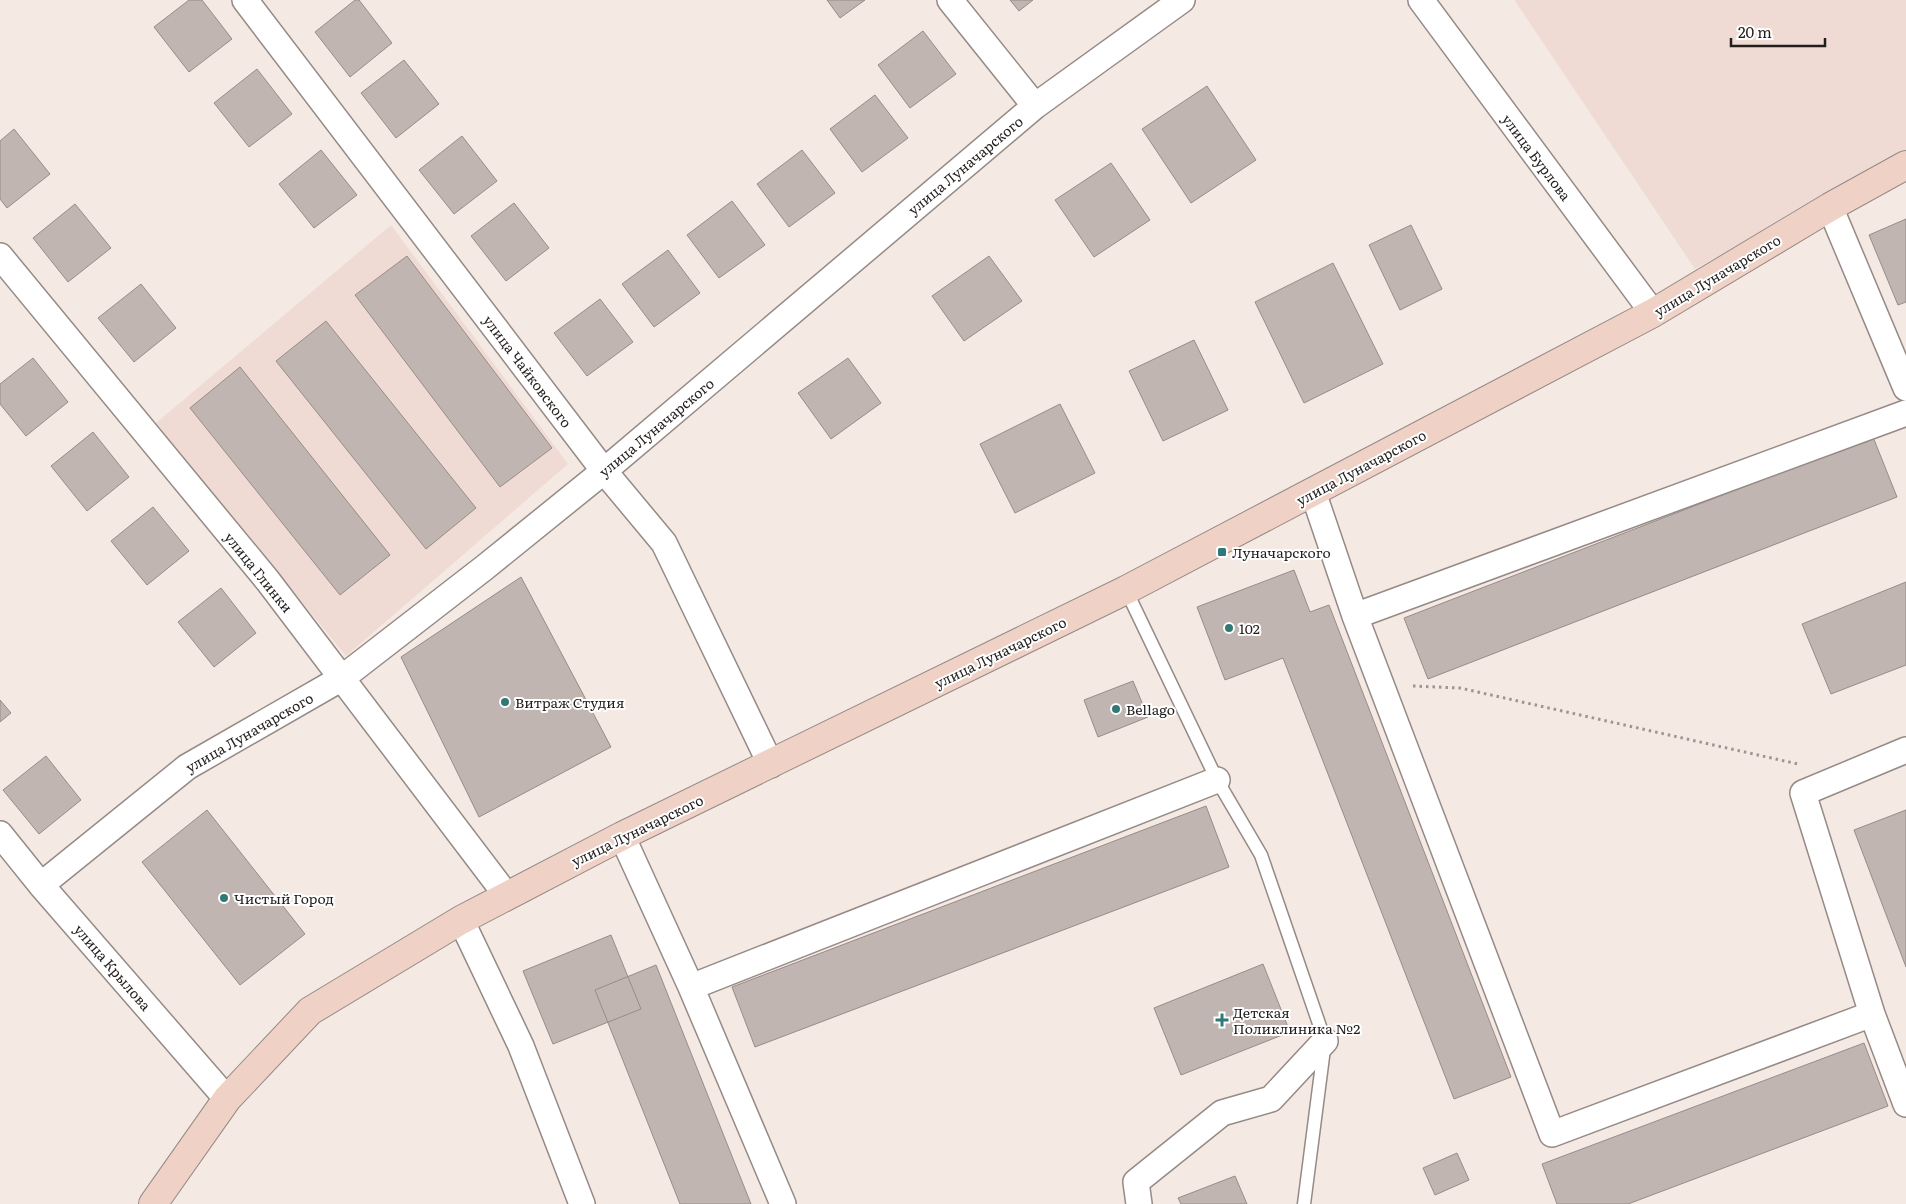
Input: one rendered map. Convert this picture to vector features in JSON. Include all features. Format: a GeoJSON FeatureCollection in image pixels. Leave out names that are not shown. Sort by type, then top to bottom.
{"type":"FeatureCollection","features":[{"type":"Feature","properties":{"kind":"street","name":"улица Чайковского"},"geometry":{"type":"LineString","coordinates":[[245,0],[604,471],[664,543],[771,764]]}},
{"type":"Feature","properties":{"kind":"street"},"geometry":{"type":"LineString","coordinates":[[950,0],[1035,106]]}},
{"type":"Feature","properties":{"kind":"street","name":"улица Луначарского"},"geometry":{"type":"LineString","coordinates":[[41,885],[187,767],[342,678],[484,568],[604,471],[1035,106],[1182,0]]}},
{"type":"Feature","properties":{"kind":"street","name":"улица Бурлова"},"geometry":{"type":"LineString","coordinates":[[1421,0],[1653,313]]}},
{"type":"Feature","properties":{"kind":"street","name":"улица Луначарского"},"geometry":{"type":"LineString","coordinates":[[152,1204],[227,1099],[310,1011],[461,920],[622,836],[1126,590],[1653,313],[1830,207],[1906,165]]}},
{"type":"Feature","properties":{"kind":"street"},"geometry":{"type":"LineString","coordinates":[[1830,207],[1906,388]]}},
{"type":"Feature","properties":{"kind":"street","name":"улица Глинки"},"geometry":{"type":"LineString","coordinates":[[0,256],[268,581],[507,896]]}},
{"type":"Feature","properties":{"kind":"street"},"geometry":{"type":"LineString","coordinates":[[1355,616],[1906,413]]}},
{"type":"Feature","properties":{"kind":"street"},"geometry":{"type":"LineString","coordinates":[[1313,492],[1355,616],[1552,1134],[1872,1014]]}},
{"type":"Feature","properties":{"kind":"street"},"geometry":{"type":"LineString","coordinates":[[1906,750],[1803,793],[1872,1014],[1906,1104]]}},
{"type":"Feature","properties":{"kind":"street"},"geometry":{"type":"LineString","coordinates":[[691,987],[1217,780]]}},
{"type":"Feature","properties":{"kind":"street","name":"улица Крылова"},"geometry":{"type":"LineString","coordinates":[[0,834],[41,885],[227,1099]]}},
{"type":"Feature","properties":{"kind":"street"},"geometry":{"type":"LineString","coordinates":[[622,836],[691,987],[783,1204]]}},
{"type":"Feature","properties":{"kind":"street"},"geometry":{"type":"LineString","coordinates":[[461,920],[521,1046],[582,1204]]}},
{"type":"Feature","properties":{"kind":"street"},"geometry":{"type":"LineString","coordinates":[[1139,1204],[1136,1182],[1222,1113],[1271,1099],[1325,1041]]}},
{"type":"Feature","properties":{"kind":"lane"},"geometry":{"type":"LineString","coordinates":[[1126,590],[1217,780],[1261,855],[1325,1041],[1304,1204]]}},
{"type":"Feature","properties":{"kind":"path"},"geometry":{"type":"LineString","coordinates":[[1381,684],[1460,688],[1846,775]]}},
{"type":"Feature","properties":{"kind":"shaded area"},"geometry":{"type":"Polygon","coordinates":[[[1516,0],[1906,0],[1906,151],[1695,269],[1516,0]]]}},
{"type":"Feature","properties":{"kind":"shaded area"},"geometry":{"type":"Polygon","coordinates":[[[391,225],[568,464],[346,656],[156,423],[391,225]]]}},
{"type":"Feature","properties":{"kind":"building"},"geometry":{"type":"Polygon","coordinates":[[[189,0],[202,0],[232,39],[189,72],[154,27],[189,0]]]}},
{"type":"Feature","properties":{"kind":"building"},"geometry":{"type":"Polygon","coordinates":[[[355,0],[359,0],[392,43],[350,77],[315,32],[355,0]]]}},
{"type":"Feature","properties":{"kind":"building"},"geometry":{"type":"Polygon","coordinates":[[[827,0],[865,0],[840,18],[827,0]]]}},
{"type":"Feature","properties":{"kind":"building"},"geometry":{"type":"Polygon","coordinates":[[[1010,0],[1033,0],[1019,11],[1010,0]]]}},
{"type":"Feature","properties":{"kind":"building"},"geometry":{"type":"Polygon","coordinates":[[[923,31],[956,74],[910,108],[878,65],[923,31]]]}},
{"type":"Feature","properties":{"kind":"building"},"geometry":{"type":"Polygon","coordinates":[[[404,60],[439,104],[396,138],[361,93],[404,60]]]}},
{"type":"Feature","properties":{"kind":"building"},"geometry":{"type":"Polygon","coordinates":[[[257,69],[292,114],[249,147],[214,103],[257,69]]]}},
{"type":"Feature","properties":{"kind":"building"},"geometry":{"type":"Polygon","coordinates":[[[1207,86],[1256,160],[1191,203],[1142,129],[1207,86]]]}},
{"type":"Feature","properties":{"kind":"building"},"geometry":{"type":"Polygon","coordinates":[[[875,95],[908,138],[862,172],[830,129],[875,95]]]}},
{"type":"Feature","properties":{"kind":"building"},"geometry":{"type":"Polygon","coordinates":[[[14,129],[50,174],[7,208],[0,199],[0,141],[14,129]]]}},
{"type":"Feature","properties":{"kind":"building"},"geometry":{"type":"Polygon","coordinates":[[[462,136],[497,181],[454,214],[419,170],[462,136]]]}},
{"type":"Feature","properties":{"kind":"building"},"geometry":{"type":"Polygon","coordinates":[[[321,150],[357,195],[314,228],[279,184],[321,150]]]}},
{"type":"Feature","properties":{"kind":"building"},"geometry":{"type":"Polygon","coordinates":[[[802,150],[835,193],[789,227],[757,184],[802,150]]]}},
{"type":"Feature","properties":{"kind":"building"},"geometry":{"type":"Polygon","coordinates":[[[1111,163],[1150,220],[1094,257],[1055,200],[1111,163]]]}},
{"type":"Feature","properties":{"kind":"building"},"geometry":{"type":"Polygon","coordinates":[[[732,201],[765,245],[719,278],[687,235],[732,201]]]}},
{"type":"Feature","properties":{"kind":"building"},"geometry":{"type":"Polygon","coordinates":[[[514,203],[549,248],[506,281],[471,236],[514,203]]]}},
{"type":"Feature","properties":{"kind":"building"},"geometry":{"type":"Polygon","coordinates":[[[75,204],[111,248],[68,282],[33,238],[75,204]]]}},
{"type":"Feature","properties":{"kind":"building"},"geometry":{"type":"Polygon","coordinates":[[[1906,219],[1906,302],[1898,305],[1869,235],[1906,219]]]}},
{"type":"Feature","properties":{"kind":"building"},"geometry":{"type":"Polygon","coordinates":[[[1411,225],[1442,289],[1400,310],[1369,245],[1411,225]]]}},
{"type":"Feature","properties":{"kind":"building"},"geometry":{"type":"Polygon","coordinates":[[[668,250],[700,293],[654,327],[622,284],[668,250]]]}},
{"type":"Feature","properties":{"kind":"building"},"geometry":{"type":"Polygon","coordinates":[[[407,256],[552,448],[500,487],[355,295],[407,256]]]}},
{"type":"Feature","properties":{"kind":"building"},"geometry":{"type":"Polygon","coordinates":[[[989,256],[1022,301],[964,341],[932,296],[989,256]]]}},
{"type":"Feature","properties":{"kind":"building"},"geometry":{"type":"Polygon","coordinates":[[[1333,263],[1383,364],[1304,403],[1255,302],[1333,263]]]}},
{"type":"Feature","properties":{"kind":"building"},"geometry":{"type":"Polygon","coordinates":[[[141,284],[176,328],[134,362],[98,318],[141,284]]]}},
{"type":"Feature","properties":{"kind":"building"},"geometry":{"type":"Polygon","coordinates":[[[600,299],[633,342],[587,376],[554,333],[600,299]]]}},
{"type":"Feature","properties":{"kind":"building"},"geometry":{"type":"Polygon","coordinates":[[[326,321],[476,508],[426,549],[276,361],[326,321]]]}},
{"type":"Feature","properties":{"kind":"building"},"geometry":{"type":"Polygon","coordinates":[[[1194,340],[1228,410],[1163,441],[1129,371],[1194,340]]]}},
{"type":"Feature","properties":{"kind":"building"},"geometry":{"type":"Polygon","coordinates":[[[33,358],[68,402],[26,436],[0,404],[0,384],[33,358]]]}},
{"type":"Feature","properties":{"kind":"building"},"geometry":{"type":"Polygon","coordinates":[[[848,358],[881,403],[831,439],[798,393],[848,358]]]}},
{"type":"Feature","properties":{"kind":"building"},"geometry":{"type":"Polygon","coordinates":[[[240,367],[390,555],[340,595],[190,408],[240,367]]]}},
{"type":"Feature","properties":{"kind":"building"},"geometry":{"type":"Polygon","coordinates":[[[1060,404],[1095,473],[1015,513],[980,444],[1060,404]]]}},
{"type":"Feature","properties":{"kind":"building"},"geometry":{"type":"Polygon","coordinates":[[[93,432],[129,477],[87,511],[51,466],[93,432]]]}},
{"type":"Feature","properties":{"kind":"building"},"geometry":{"type":"Polygon","coordinates":[[[1873,437],[1897,497],[1428,679],[1404,618],[1873,437]]]}},
{"type":"Feature","properties":{"kind":"building"},"geometry":{"type":"Polygon","coordinates":[[[153,507],[189,551],[147,585],[111,541],[153,507]]]}},
{"type":"Feature","properties":{"kind":"building"},"geometry":{"type":"Polygon","coordinates":[[[1294,570],[1310,612],[1329,605],[1511,1077],[1454,1099],[1283,658],[1225,680],[1197,607],[1294,570]]]}},
{"type":"Feature","properties":{"kind":"building","name":"Витраж Студия"},"geometry":{"type":"Polygon","coordinates":[[[521,577],[611,747],[479,817],[401,657],[521,577]]]}},
{"type":"Feature","properties":{"kind":"building"},"geometry":{"type":"Polygon","coordinates":[[[1906,582],[1906,665],[1831,694],[1802,624],[1906,582]]]}},
{"type":"Feature","properties":{"kind":"building"},"geometry":{"type":"Polygon","coordinates":[[[221,588],[256,633],[214,667],[178,622],[221,588]]]}},
{"type":"Feature","properties":{"kind":"building","name":"Bellago"},"geometry":{"type":"Polygon","coordinates":[[[1133,681],[1148,717],[1098,737],[1084,700],[1133,681]]]}},
{"type":"Feature","properties":{"kind":"building"},"geometry":{"type":"Polygon","coordinates":[[[0,700],[11,713],[0,722],[0,700]]]}},
{"type":"Feature","properties":{"kind":"building"},"geometry":{"type":"Polygon","coordinates":[[[46,756],[81,800],[39,834],[3,790],[46,756]]]}},
{"type":"Feature","properties":{"kind":"building"},"geometry":{"type":"Polygon","coordinates":[[[1206,806],[1229,867],[755,1047],[732,987],[1206,806]]]}},
{"type":"Feature","properties":{"kind":"building","name":"Чистый Город"},"geometry":{"type":"Polygon","coordinates":[[[207,810],[305,934],[240,985],[142,862],[207,810]]]}},
{"type":"Feature","properties":{"kind":"building"},"geometry":{"type":"Polygon","coordinates":[[[1906,810],[1906,967],[1854,830],[1906,810]]]}},
{"type":"Feature","properties":{"kind":"building"},"geometry":{"type":"Polygon","coordinates":[[[611,935],[641,1009],[553,1044],[523,971],[611,935]]]}},
{"type":"Feature","properties":{"kind":"building","name":"Детская Поликлиника №2"},"geometry":{"type":"Polygon","coordinates":[[[1263,964],[1290,1032],[1181,1075],[1154,1008],[1263,964]]]}},
{"type":"Feature","properties":{"kind":"building"},"geometry":{"type":"Polygon","coordinates":[[[656,965],[751,1204],[680,1204],[595,990],[656,965]]]}},
{"type":"Feature","properties":{"kind":"building"},"geometry":{"type":"Polygon","coordinates":[[[1864,1043],[1888,1106],[1628,1204],[1557,1204],[1542,1164],[1864,1043]]]}},
{"type":"Feature","properties":{"kind":"building"},"geometry":{"type":"Polygon","coordinates":[[[1457,1153],[1469,1180],[1435,1195],[1423,1168],[1457,1153]]]}},
{"type":"Feature","properties":{"kind":"building"},"geometry":{"type":"Polygon","coordinates":[[[1235,1176],[1247,1204],[1181,1204],[1178,1198],[1235,1176]]]}},
{"type":"Feature","properties":{"kind":"place","name":"Луначарского"},"geometry":{"type":"Point","coordinates":[1222,552]}},
{"type":"Feature","properties":{"kind":"place","name":"102"},"geometry":{"type":"Point","coordinates":[1229,628]}},
{"type":"Feature","properties":{"kind":"place","name":"Витраж Студия"},"geometry":{"type":"Point","coordinates":[505,702]}},
{"type":"Feature","properties":{"kind":"place","name":"Bellago"},"geometry":{"type":"Point","coordinates":[1116,709]}},
{"type":"Feature","properties":{"kind":"place","name":"Чистый Город"},"geometry":{"type":"Point","coordinates":[224,898]}},
{"type":"Feature","properties":{"kind":"place","name":"Детская Поликлиника №2"},"geometry":{"type":"Point","coordinates":[1222,1020]}}]}
